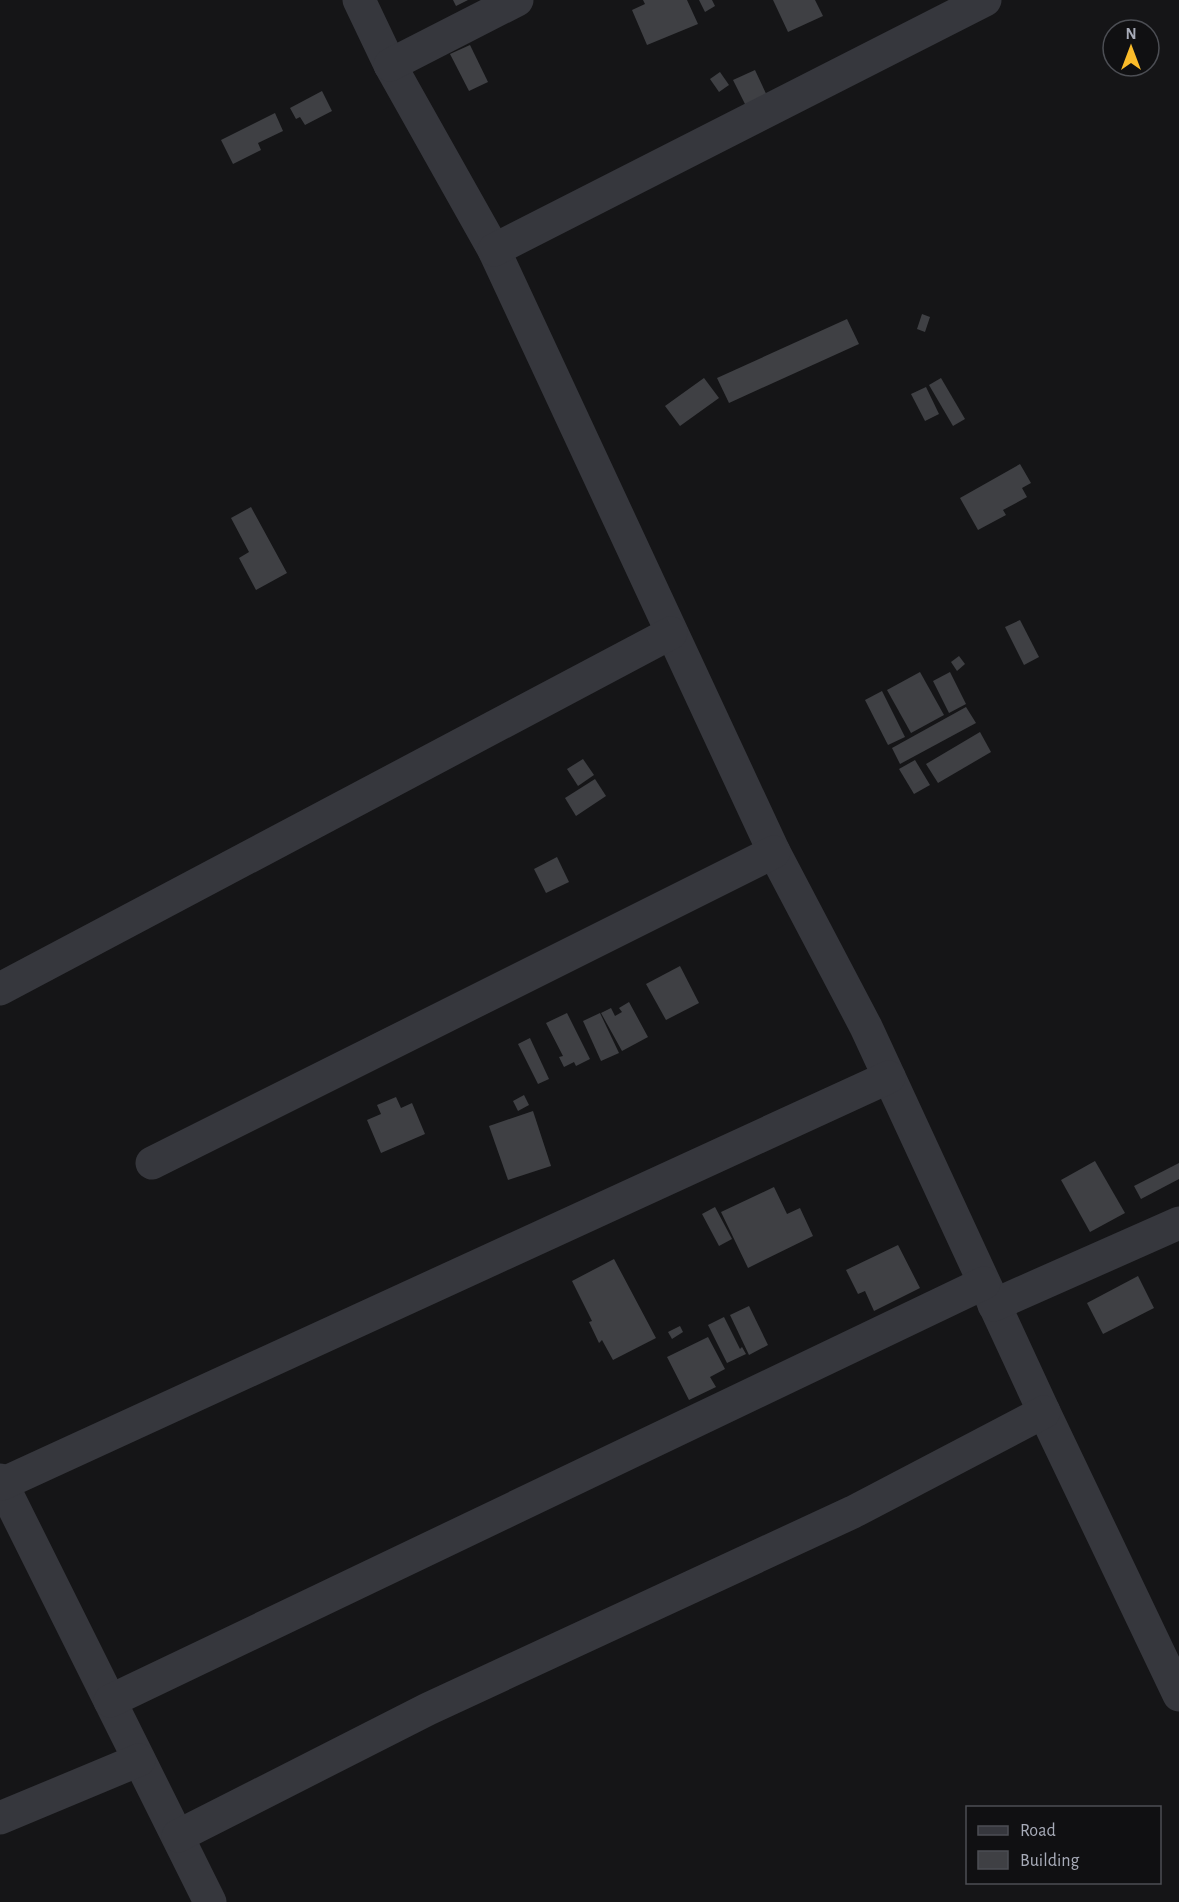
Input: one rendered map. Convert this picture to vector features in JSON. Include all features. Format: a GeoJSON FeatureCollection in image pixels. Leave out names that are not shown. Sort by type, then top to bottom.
{"type":"FeatureCollection","features":[{"type":"Feature","properties":{"kind":"street"},"geometry":{"type":"LineString","coordinates":[[359,0],[390,65],[494,250],[774,852],[866,1027],[1044,1412],[1179,1695]]}},
{"type":"Feature","properties":{"kind":"street"},"geometry":{"type":"LineString","coordinates":[[390,65],[517,0]]}},
{"type":"Feature","properties":{"kind":"street"},"geometry":{"type":"LineString","coordinates":[[494,250],[985,0]]}},
{"type":"Feature","properties":{"kind":"street"},"geometry":{"type":"LineString","coordinates":[[0,989],[671,633]]}},
{"type":"Feature","properties":{"kind":"street"},"geometry":{"type":"LineString","coordinates":[[152,1162],[774,852]]}},
{"type":"Feature","properties":{"kind":"street"},"geometry":{"type":"LineString","coordinates":[[210,1902],[1,1482],[889,1077]]}},
{"type":"Feature","properties":{"kind":"street"},"geometry":{"type":"LineString","coordinates":[[110,1701],[989,1294],[1179,1223]]}},
{"type":"Feature","properties":{"kind":"street"},"geometry":{"type":"LineString","coordinates":[[178,1836],[428,1709],[853,1512],[1044,1412]]}},
{"type":"Feature","properties":{"kind":"street"},"geometry":{"type":"LineString","coordinates":[[0,1818],[139,1760]]}},
{"type":"Feature","properties":{"kind":"building"},"geometry":{"type":"Polygon","coordinates":[[[453,0],[468,0],[456,6],[453,0]]]}},
{"type":"Feature","properties":{"kind":"building"},"geometry":{"type":"Polygon","coordinates":[[[643,0],[687,0],[698,24],[647,45],[632,10],[645,4],[643,0]]]}},
{"type":"Feature","properties":{"kind":"building"},"geometry":{"type":"Polygon","coordinates":[[[699,0],[712,0],[715,6],[705,12],[699,0]]]}},
{"type":"Feature","properties":{"kind":"building"},"geometry":{"type":"Polygon","coordinates":[[[773,0],[815,0],[823,16],[788,32],[773,0]]]}},
{"type":"Feature","properties":{"kind":"building"},"geometry":{"type":"Polygon","coordinates":[[[470,45],[488,82],[469,91],[450,54],[470,45]]]}},
{"type":"Feature","properties":{"kind":"building"},"geometry":{"type":"Polygon","coordinates":[[[755,70],[769,100],[748,110],[733,80],[755,70]]]}},
{"type":"Feature","properties":{"kind":"building"},"geometry":{"type":"Polygon","coordinates":[[[720,72],[729,85],[719,92],[710,79],[720,72]]]}},
{"type":"Feature","properties":{"kind":"building"},"geometry":{"type":"Polygon","coordinates":[[[322,91],[332,111],[305,125],[300,117],[296,119],[290,108],[322,91]]]}},
{"type":"Feature","properties":{"kind":"building"},"geometry":{"type":"Polygon","coordinates":[[[275,113],[283,131],[258,143],[261,150],[233,164],[221,140],[275,113]]]}},
{"type":"Feature","properties":{"kind":"building"},"geometry":{"type":"Polygon","coordinates":[[[922,314],[930,317],[925,332],[917,329],[922,314]]]}},
{"type":"Feature","properties":{"kind":"building"},"geometry":{"type":"Polygon","coordinates":[[[847,319],[859,344],[729,403],[717,378],[847,319]]]}},
{"type":"Feature","properties":{"kind":"building"},"geometry":{"type":"Polygon","coordinates":[[[704,378],[719,398],[680,426],[665,406],[704,378]]]}},
{"type":"Feature","properties":{"kind":"building"},"geometry":{"type":"Polygon","coordinates":[[[941,378],[965,419],[953,426],[929,385],[941,378]]]}},
{"type":"Feature","properties":{"kind":"building"},"geometry":{"type":"Polygon","coordinates":[[[926,387],[939,414],[925,421],[911,394],[926,387]]]}},
{"type":"Feature","properties":{"kind":"building"},"geometry":{"type":"Polygon","coordinates":[[[1020,464],[1031,483],[1022,488],[1027,497],[1003,510],[1006,515],[978,530],[960,498],[1020,464]]]}},
{"type":"Feature","properties":{"kind":"building"},"geometry":{"type":"Polygon","coordinates":[[[251,507],[287,573],[256,590],[239,558],[249,552],[231,518],[251,507]]]}},
{"type":"Feature","properties":{"kind":"building"},"geometry":{"type":"Polygon","coordinates":[[[1020,620],[1039,657],[1024,665],[1005,627],[1020,620]]]}},
{"type":"Feature","properties":{"kind":"building"},"geometry":{"type":"Polygon","coordinates":[[[959,656],[965,664],[957,671],[951,662],[959,656]]]}},
{"type":"Feature","properties":{"kind":"building"},"geometry":{"type":"Polygon","coordinates":[[[920,672],[944,715],[911,733],[887,690],[920,672]]]}},
{"type":"Feature","properties":{"kind":"building"},"geometry":{"type":"Polygon","coordinates":[[[950,672],[966,704],[949,713],[933,681],[950,672]]]}},
{"type":"Feature","properties":{"kind":"building"},"geometry":{"type":"Polygon","coordinates":[[[882,691],[905,737],[888,745],[865,700],[882,691]]]}},
{"type":"Feature","properties":{"kind":"building"},"geometry":{"type":"Polygon","coordinates":[[[966,707],[976,723],[900,764],[892,748],[966,707]]]}},
{"type":"Feature","properties":{"kind":"building"},"geometry":{"type":"Polygon","coordinates":[[[980,732],[991,752],[938,783],[926,764],[980,732]]]}},
{"type":"Feature","properties":{"kind":"building"},"geometry":{"type":"Polygon","coordinates":[[[583,759],[594,775],[578,786],[567,769],[583,759]]]}},
{"type":"Feature","properties":{"kind":"building"},"geometry":{"type":"Polygon","coordinates":[[[915,760],[930,785],[914,794],[899,769],[915,760]]]}},
{"type":"Feature","properties":{"kind":"building"},"geometry":{"type":"Polygon","coordinates":[[[595,779],[606,796],[576,816],[565,798],[595,779]]]}},
{"type":"Feature","properties":{"kind":"building"},"geometry":{"type":"Polygon","coordinates":[[[557,857],[569,882],[546,893],[534,869],[557,857]]]}},
{"type":"Feature","properties":{"kind":"building"},"geometry":{"type":"Polygon","coordinates":[[[680,966],[699,1003],[666,1020],[646,984],[680,966]]]}},
{"type":"Feature","properties":{"kind":"building"},"geometry":{"type":"Polygon","coordinates":[[[629,1002],[648,1037],[622,1051],[601,1013],[611,1008],[615,1016],[622,1012],[619,1008],[629,1002]]]}},
{"type":"Feature","properties":{"kind":"building"},"geometry":{"type":"Polygon","coordinates":[[[567,1013],[590,1059],[576,1066],[574,1062],[564,1067],[559,1057],[563,1056],[546,1023],[567,1013]]]}},
{"type":"Feature","properties":{"kind":"building"},"geometry":{"type":"Polygon","coordinates":[[[600,1013],[619,1053],[601,1061],[583,1021],[600,1013]]]}},
{"type":"Feature","properties":{"kind":"building"},"geometry":{"type":"Polygon","coordinates":[[[530,1038],[549,1079],[538,1084],[518,1044],[530,1038]]]}},
{"type":"Feature","properties":{"kind":"building"},"geometry":{"type":"Polygon","coordinates":[[[524,1095],[529,1105],[518,1111],[513,1101],[524,1095]]]}},
{"type":"Feature","properties":{"kind":"building"},"geometry":{"type":"Polygon","coordinates":[[[396,1097],[401,1108],[412,1103],[425,1134],[381,1153],[367,1120],[381,1114],[377,1105],[396,1097]]]}},
{"type":"Feature","properties":{"kind":"building"},"geometry":{"type":"Polygon","coordinates":[[[533,1111],[551,1166],[508,1180],[489,1126],[533,1111]]]}},
{"type":"Feature","properties":{"kind":"building"},"geometry":{"type":"Polygon","coordinates":[[[1095,1161],[1125,1213],[1090,1232],[1061,1180],[1095,1161]]]}},
{"type":"Feature","properties":{"kind":"building"},"geometry":{"type":"Polygon","coordinates":[[[1179,1163],[1179,1179],[1141,1199],[1134,1186],[1179,1163]]]}},
{"type":"Feature","properties":{"kind":"building"},"geometry":{"type":"Polygon","coordinates":[[[774,1187],[787,1214],[800,1208],[813,1236],[748,1268],[721,1212],[774,1187]]]}},
{"type":"Feature","properties":{"kind":"building"},"geometry":{"type":"Polygon","coordinates":[[[715,1207],[732,1239],[719,1246],[702,1214],[715,1207]]]}},
{"type":"Feature","properties":{"kind":"building"},"geometry":{"type":"Polygon","coordinates":[[[898,1245],[920,1288],[874,1311],[865,1291],[858,1294],[846,1270],[898,1245]]]}},
{"type":"Feature","properties":{"kind":"building"},"geometry":{"type":"Polygon","coordinates":[[[614,1259],[656,1338],[613,1360],[602,1340],[599,1343],[589,1322],[592,1321],[572,1281],[614,1259]]]}},
{"type":"Feature","properties":{"kind":"building"},"geometry":{"type":"Polygon","coordinates":[[[1138,1276],[1154,1308],[1103,1334],[1087,1303],[1138,1276]]]}},
{"type":"Feature","properties":{"kind":"building"},"geometry":{"type":"Polygon","coordinates":[[[749,1306],[768,1345],[749,1355],[730,1315],[749,1306]]]}},
{"type":"Feature","properties":{"kind":"building"},"geometry":{"type":"Polygon","coordinates":[[[724,1317],[740,1349],[742,1347],[746,1354],[727,1363],[708,1325],[724,1317]]]}},
{"type":"Feature","properties":{"kind":"building"},"geometry":{"type":"Polygon","coordinates":[[[680,1326],[683,1332],[672,1339],[668,1332],[680,1326]]]}},
{"type":"Feature","properties":{"kind":"building"},"geometry":{"type":"Polygon","coordinates":[[[708,1337],[725,1369],[710,1377],[716,1387],[689,1400],[667,1357],[708,1337]]]}}]}
